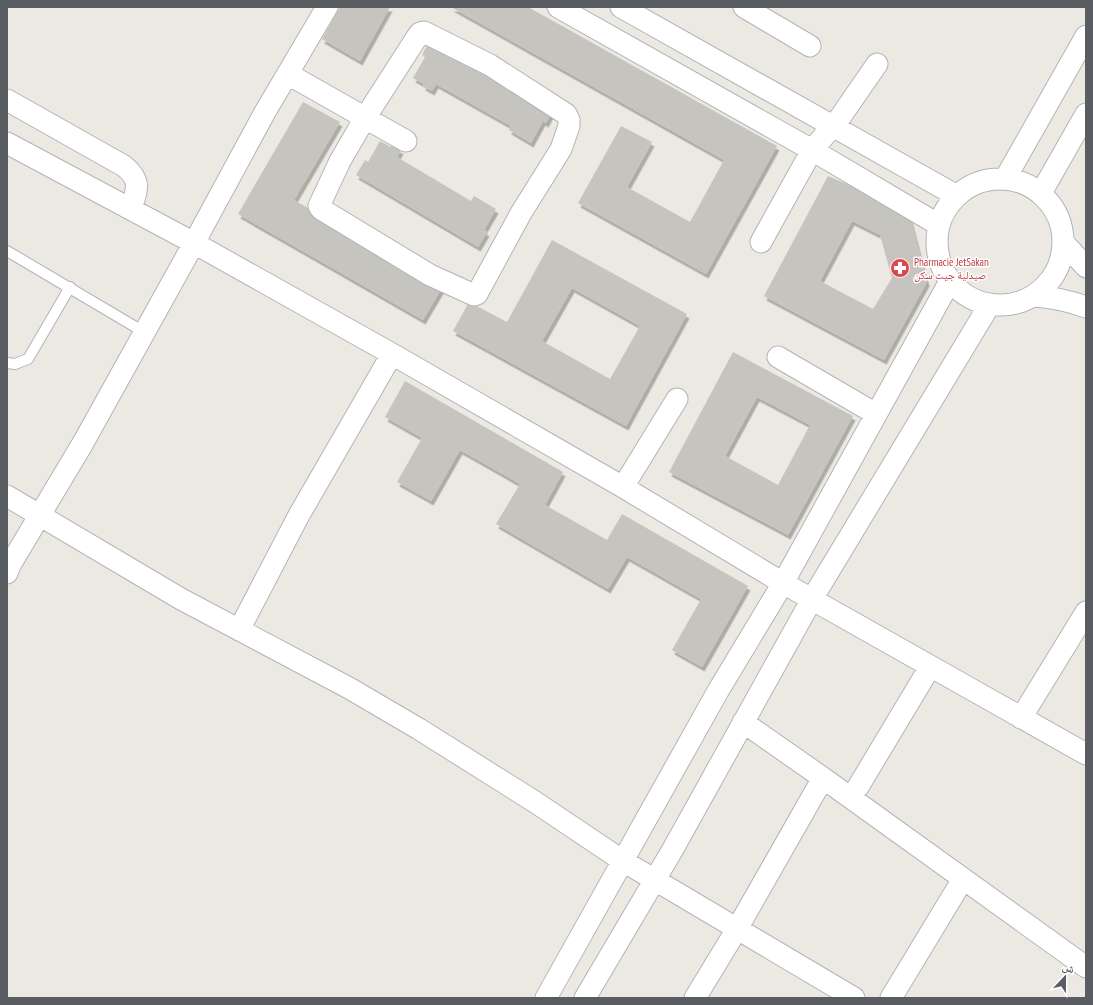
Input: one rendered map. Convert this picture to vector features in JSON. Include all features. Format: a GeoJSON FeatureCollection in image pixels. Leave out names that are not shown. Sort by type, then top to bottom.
{"type":"FeatureCollection","features":[{"type":"Feature","properties":{"kind":"street"},"geometry":{"type":"LineString","coordinates":[[7,573],[10,565],[41,516],[194,243],[265,112],[327,7]]}},
{"type":"Feature","properties":{"kind":"street"},"geometry":{"type":"LineString","coordinates":[[558,7],[812,150],[939,225]]}},
{"type":"Feature","properties":{"kind":"street"},"geometry":{"type":"LineString","coordinates":[[621,7],[957,196]]}},
{"type":"Feature","properties":{"kind":"street"},"geometry":{"type":"LineString","coordinates":[[744,7],[810,46]]}},
{"type":"Feature","properties":{"kind":"street"},"geometry":{"type":"LineString","coordinates":[[424,32],[490,65],[566,114],[569,120],[569,126],[561,149],[521,213],[477,294],[474,296],[430,275],[321,209],[319,206],[340,161],[365,118],[417,37],[420,33],[424,32]]}},
{"type":"Feature","properties":{"kind":"street"},"geometry":{"type":"LineString","coordinates":[[1005,179],[1086,36]]}},
{"type":"Feature","properties":{"kind":"street"},"geometry":{"type":"LineString","coordinates":[[761,242],[812,150],[847,109],[877,64]]}},
{"type":"Feature","properties":{"kind":"street"},"geometry":{"type":"LineString","coordinates":[[288,74],[406,141]]}},
{"type":"Feature","properties":{"kind":"street"},"geometry":{"type":"LineString","coordinates":[[7,100],[124,166],[132,173],[137,183],[131,209]]}},
{"type":"Feature","properties":{"kind":"street"},"geometry":{"type":"LineString","coordinates":[[1041,194],[1086,114]]}},
{"type":"Feature","properties":{"kind":"street"},"geometry":{"type":"LineString","coordinates":[[7,143],[194,243],[392,354],[623,487],[782,582],[1086,754]]}},
{"type":"Feature","properties":{"kind":"street"},"geometry":{"type":"LineString","coordinates":[[992,179],[1005,179],[1024,183],[1041,194],[1054,208],[1062,224],[1064,243],[1061,261],[1050,281],[1034,296],[1013,304],[990,304],[975,300],[962,292],[950,281],[941,264],[937,244],[939,225],[943,214],[949,204],[957,196],[967,188],[979,182],[992,179]]}},
{"type":"Feature","properties":{"kind":"street"},"geometry":{"type":"LineString","coordinates":[[1064,243],[1086,267]]}},
{"type":"Feature","properties":{"kind":"street"},"geometry":{"type":"LineString","coordinates":[[546,998],[718,692],[782,582],[950,281]]}},
{"type":"Feature","properties":{"kind":"street"},"geometry":{"type":"LineString","coordinates":[[1034,296],[1053,297],[1071,301],[1086,307]]}},
{"type":"Feature","properties":{"kind":"street"},"geometry":{"type":"LineString","coordinates":[[561,973],[587,994],[654,880],[812,599],[990,304]]}},
{"type":"Feature","properties":{"kind":"street"},"geometry":{"type":"LineString","coordinates":[[239,630],[299,515],[392,354]]}},
{"type":"Feature","properties":{"kind":"street"},"geometry":{"type":"LineString","coordinates":[[778,357],[876,414]]}},
{"type":"Feature","properties":{"kind":"street"},"geometry":{"type":"LineString","coordinates":[[623,487],[677,399]]}},
{"type":"Feature","properties":{"kind":"street"},"geometry":{"type":"LineString","coordinates":[[7,496],[181,599],[349,688],[419,729],[535,802],[623,861],[854,998]]}},
{"type":"Feature","properties":{"kind":"street"},"geometry":{"type":"LineString","coordinates":[[1021,718],[1086,612]]}},
{"type":"Feature","properties":{"kind":"street"},"geometry":{"type":"LineString","coordinates":[[858,787],[930,667]]}},
{"type":"Feature","properties":{"kind":"street"},"geometry":{"type":"LineString","coordinates":[[743,722],[1086,967]]}},
{"type":"Feature","properties":{"kind":"street"},"geometry":{"type":"LineString","coordinates":[[695,998],[737,929],[823,778]]}},
{"type":"Feature","properties":{"kind":"street"},"geometry":{"type":"LineString","coordinates":[[891,998],[963,879]]}},
{"type":"Feature","properties":{"kind":"lane"},"geometry":{"type":"LineString","coordinates":[[7,251],[144,332]]}},
{"type":"Feature","properties":{"kind":"lane"},"geometry":{"type":"LineString","coordinates":[[7,363],[15,364],[28,359],[70,287]]}},
{"type":"Feature","properties":{"kind":"building"},"geometry":{"type":"Polygon","coordinates":[[[340,7],[390,7],[360,61],[322,39],[340,7]]]}},
{"type":"Feature","properties":{"kind":"building"},"geometry":{"type":"Polygon","coordinates":[[[451,7],[528,7],[777,146],[706,274],[578,203],[621,126],[652,142],[627,187],[690,222],[724,160],[451,7]]]}},
{"type":"Feature","properties":{"kind":"building"},"geometry":{"type":"Polygon","coordinates":[[[430,40],[554,108],[546,123],[543,121],[531,143],[509,130],[511,126],[436,84],[432,91],[423,86],[424,84],[413,78],[425,57],[422,55],[430,40]]]}},
{"type":"Feature","properties":{"kind":"building"},"geometry":{"type":"Polygon","coordinates":[[[303,102],[340,122],[294,200],[443,286],[423,320],[238,214],[303,102]]]}},
{"type":"Feature","properties":{"kind":"building"},"geometry":{"type":"Polygon","coordinates":[[[380,141],[401,150],[397,157],[471,201],[474,196],[496,209],[484,230],[487,232],[478,247],[356,175],[365,160],[368,162],[380,141]]]}},
{"type":"Feature","properties":{"kind":"building"},"geometry":{"type":"Polygon","coordinates":[[[828,176],[908,210],[927,282],[884,360],[764,296],[828,176]],[[852,221],[820,281],[873,309],[892,278],[880,235],[852,221]]]}},
{"type":"Feature","properties":{"kind":"building"},"geometry":{"type":"Polygon","coordinates":[[[552,240],[687,314],[626,426],[453,331],[469,302],[507,322],[552,240]],[[572,288],[542,341],[610,379],[640,326],[572,288]]]}},
{"type":"Feature","properties":{"kind":"building"},"geometry":{"type":"Polygon","coordinates":[[[733,352],[853,416],[788,535],[669,472],[733,352]],[[757,397],[725,456],[778,485],[810,425],[757,397]]]}},
{"type":"Feature","properties":{"kind":"building"},"geometry":{"type":"Polygon","coordinates":[[[405,381],[563,472],[545,505],[607,540],[622,514],[748,586],[702,667],[672,650],[701,599],[627,557],[608,589],[496,524],[520,484],[460,450],[431,501],[397,482],[422,438],[385,417],[405,381]]]}},
{"type":"Feature","properties":{"kind":"place","name":"Pharmacie JetSakan صيدلية جيت سكن"},"geometry":{"type":"Point","coordinates":[900,268]}}]}
